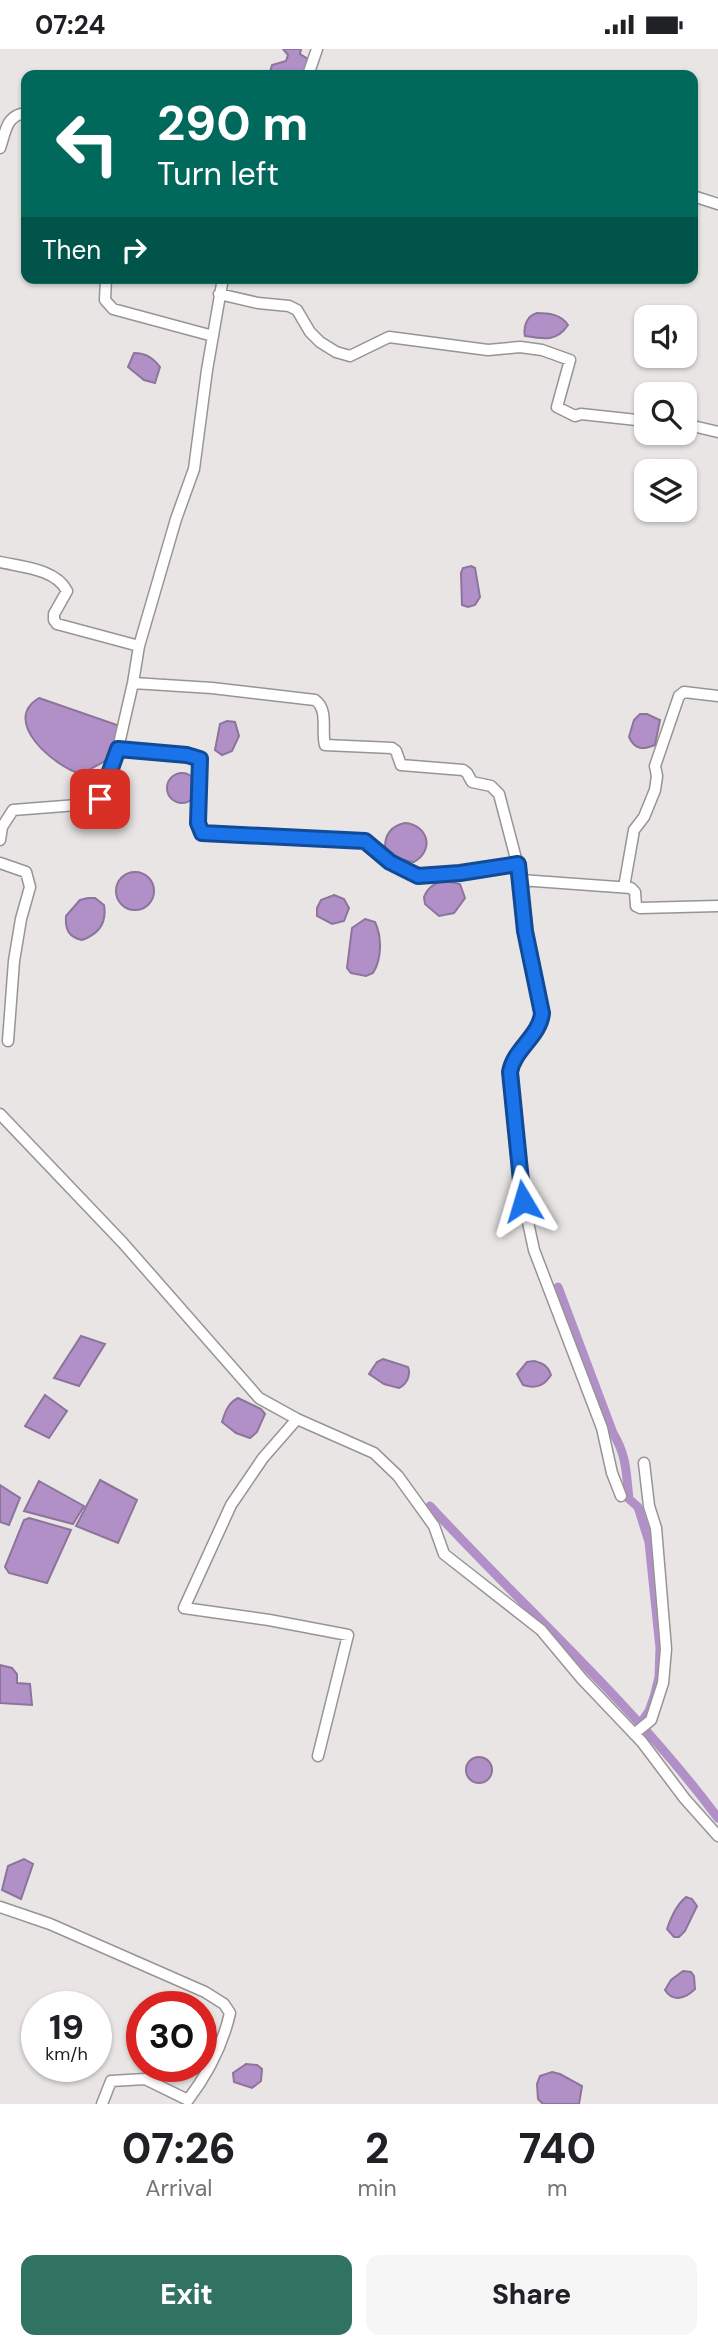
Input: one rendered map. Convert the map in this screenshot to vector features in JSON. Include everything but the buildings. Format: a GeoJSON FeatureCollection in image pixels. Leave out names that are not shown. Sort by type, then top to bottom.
{"type":"FeatureCollection","features":[{"type":"Feature","properties":{"kind":"street"},"geometry":{"type":"LineString","coordinates":[[310,70],[317,49]]}},
{"type":"Feature","properties":{"kind":"street"},"geometry":{"type":"LineString","coordinates":[[0,148],[11,119],[21,114]]}},
{"type":"Feature","properties":{"kind":"street"},"geometry":{"type":"LineString","coordinates":[[698,198],[718,204]]}},
{"type":"Feature","properties":{"kind":"street"},"geometry":{"type":"LineString","coordinates":[[106,284],[105,300],[113,309],[213,335]]}},
{"type":"Feature","properties":{"kind":"street"},"geometry":{"type":"LineString","coordinates":[[0,840],[2,827],[13,810],[84,806],[97,802],[107,782],[134,683],[139,646],[176,519],[194,469],[222,284]]}},
{"type":"Feature","properties":{"kind":"street"},"geometry":{"type":"LineString","coordinates":[[219,294],[258,303],[289,306],[297,310],[310,332],[320,342],[336,352],[350,356],[389,337],[488,350],[520,347],[542,350],[570,360],[557,407],[575,416],[580,414],[634,420]]}},
{"type":"Feature","properties":{"kind":"street"},"geometry":{"type":"LineString","coordinates":[[697,426],[718,432]]}},
{"type":"Feature","properties":{"kind":"street"},"geometry":{"type":"LineString","coordinates":[[0,562],[51,575],[63,582],[67,590],[54,614],[57,624],[139,646]]}},
{"type":"Feature","properties":{"kind":"street"},"geometry":{"type":"LineString","coordinates":[[134,683],[212,688],[315,700],[323,711],[325,745],[392,748],[396,751],[401,765],[463,770],[472,782],[491,786],[497,791],[518,864],[525,931],[542,1013],[540,1024],[514,1059],[510,1072],[520,1185],[534,1250],[602,1428],[612,1473],[621,1496]]}},
{"type":"Feature","properties":{"kind":"street"},"geometry":{"type":"LineString","coordinates":[[624,887],[634,829],[644,817],[655,790],[655,766],[679,696],[684,692],[718,696]]}},
{"type":"Feature","properties":{"kind":"street"},"geometry":{"type":"LineString","coordinates":[[118,749],[187,755],[200,759],[198,823],[202,833],[365,841],[390,862],[418,876],[518,864]]}},
{"type":"Feature","properties":{"kind":"street"},"geometry":{"type":"LineString","coordinates":[[0,863],[26,872],[30,887],[14,961],[8,1041]]}},
{"type":"Feature","properties":{"kind":"street"},"geometry":{"type":"LineString","coordinates":[[521,880],[624,887],[635,892],[636,906],[640,908],[718,906]]}},
{"type":"Feature","properties":{"kind":"street"},"geometry":{"type":"LineString","coordinates":[[0,1114],[123,1243],[259,1398],[297,1419],[373,1453],[398,1476],[434,1526],[444,1554],[541,1630],[582,1679],[634,1734],[718,1836]]}},
{"type":"Feature","properties":{"kind":"street"},"geometry":{"type":"LineString","coordinates":[[297,1419],[263,1458],[231,1505],[184,1608],[348,1635],[318,1756]]}},
{"type":"Feature","properties":{"kind":"street"},"geometry":{"type":"LineString","coordinates":[[634,1734],[651,1720],[663,1683],[666,1649],[656,1528],[649,1506],[644,1463]]}},
{"type":"Feature","properties":{"kind":"street"},"geometry":{"type":"LineString","coordinates":[[0,1907],[50,1924],[205,1992],[224,2004],[230,2013],[227,2028],[192,2102],[145,2079],[111,2081],[102,2104]]}},
{"type":"Feature","properties":{"kind":"shaded area"},"geometry":{"type":"Polygon","coordinates":[[[283,49],[301,49],[300,54],[308,59],[305,70],[270,70],[272,65],[286,61],[288,55],[283,49]]]}},
{"type":"Feature","properties":{"kind":"shaded area"},"geometry":{"type":"Polygon","coordinates":[[[537,313],[558,316],[568,325],[554,337],[525,336],[526,322],[537,313]]]}},
{"type":"Feature","properties":{"kind":"shaded area"},"geometry":{"type":"Polygon","coordinates":[[[134,353],[149,357],[160,367],[155,383],[144,380],[128,367],[134,353]]]}},
{"type":"Feature","properties":{"kind":"shaded area"},"geometry":{"type":"Polygon","coordinates":[[[463,568],[475,568],[480,597],[475,605],[468,607],[462,605],[461,573],[463,568]]]}},
{"type":"Feature","properties":{"kind":"shaded area"},"geometry":{"type":"Polygon","coordinates":[[[39,698],[117,725],[109,759],[81,774],[70,770],[46,753],[28,730],[25,719],[29,708],[39,698]]]}},
{"type":"Feature","properties":{"kind":"shaded area"},"geometry":{"type":"Polygon","coordinates":[[[640,714],[660,720],[655,745],[647,748],[640,748],[629,737],[634,720],[640,714]]]}},
{"type":"Feature","properties":{"kind":"shaded area"},"geometry":{"type":"Polygon","coordinates":[[[235,722],[239,736],[232,751],[222,755],[215,750],[220,724],[235,722]]]}},
{"type":"Feature","properties":{"kind":"shaded area"},"geometry":{"type":"Polygon","coordinates":[[[182,773],[188,774],[196,782],[196,794],[188,802],[182,803],[176,802],[168,794],[167,788],[168,782],[176,774],[182,773]]]}},
{"type":"Feature","properties":{"kind":"shaded area"},"geometry":{"type":"Polygon","coordinates":[[[405,823],[419,828],[426,839],[425,851],[414,862],[401,860],[385,847],[390,831],[405,823]]]}},
{"type":"Feature","properties":{"kind":"shaded area"},"geometry":{"type":"Polygon","coordinates":[[[135,872],[149,877],[154,891],[149,905],[135,910],[121,905],[116,891],[121,877],[135,872]]]}},
{"type":"Feature","properties":{"kind":"shaded area"},"geometry":{"type":"Polygon","coordinates":[[[446,881],[460,884],[465,898],[454,913],[439,916],[425,904],[424,897],[432,886],[446,881]]]}},
{"type":"Feature","properties":{"kind":"shaded area"},"geometry":{"type":"Polygon","coordinates":[[[334,895],[344,899],[349,908],[344,921],[332,924],[317,916],[317,908],[321,900],[334,895]]]}},
{"type":"Feature","properties":{"kind":"shaded area"},"geometry":{"type":"Polygon","coordinates":[[[95,898],[104,905],[104,917],[97,931],[82,940],[69,932],[66,916],[80,900],[95,898]]]}},
{"type":"Feature","properties":{"kind":"shaded area"},"geometry":{"type":"Polygon","coordinates":[[[365,919],[375,922],[380,948],[373,973],[366,976],[351,973],[347,968],[352,928],[365,919]]]}},
{"type":"Feature","properties":{"kind":"shaded area"},"geometry":{"type":"Polygon","coordinates":[[[81,1336],[105,1344],[79,1386],[54,1378],[81,1336]]]}},
{"type":"Feature","properties":{"kind":"shaded area"},"geometry":{"type":"Polygon","coordinates":[[[383,1359],[408,1367],[409,1376],[399,1388],[384,1384],[369,1374],[377,1362],[383,1359]]]}},
{"type":"Feature","properties":{"kind":"shaded area"},"geometry":{"type":"Polygon","coordinates":[[[534,1361],[545,1365],[551,1375],[539,1386],[523,1385],[517,1374],[527,1362],[534,1361]]]}},
{"type":"Feature","properties":{"kind":"shaded area"},"geometry":{"type":"Polygon","coordinates":[[[45,1395],[67,1411],[49,1438],[25,1426],[45,1395]]]}},
{"type":"Feature","properties":{"kind":"shaded area"},"geometry":{"type":"Polygon","coordinates":[[[238,1398],[261,1409],[265,1414],[257,1432],[250,1438],[236,1433],[222,1422],[229,1405],[238,1398]]]}},
{"type":"Feature","properties":{"kind":"shaded area"},"geometry":{"type":"Polygon","coordinates":[[[100,1480],[137,1500],[118,1543],[76,1526],[100,1480]]]}},
{"type":"Feature","properties":{"kind":"shaded area"},"geometry":{"type":"Polygon","coordinates":[[[39,1481],[84,1506],[73,1524],[24,1511],[39,1481]]]}},
{"type":"Feature","properties":{"kind":"shaded area"},"geometry":{"type":"Polygon","coordinates":[[[0,1485],[20,1498],[9,1525],[0,1522],[0,1485]]]}},
{"type":"Feature","properties":{"kind":"shaded area"},"geometry":{"type":"Polygon","coordinates":[[[29,1518],[71,1530],[47,1583],[9,1573],[5,1567],[24,1520],[29,1518]]]}},
{"type":"Feature","properties":{"kind":"shaded area"},"geometry":{"type":"Polygon","coordinates":[[[0,1665],[12,1668],[17,1674],[17,1683],[30,1684],[32,1705],[0,1703],[0,1665]]]}},
{"type":"Feature","properties":{"kind":"shaded area"},"geometry":{"type":"Polygon","coordinates":[[[479,1757],[488,1761],[492,1770],[488,1779],[479,1783],[470,1779],[466,1770],[470,1761],[479,1757]]]}},
{"type":"Feature","properties":{"kind":"shaded area"},"geometry":{"type":"Polygon","coordinates":[[[24,1859],[33,1864],[21,1899],[2,1890],[8,1866],[24,1859]]]}},
{"type":"Feature","properties":{"kind":"shaded area"},"geometry":{"type":"Polygon","coordinates":[[[686,1897],[692,1899],[697,1906],[685,1931],[679,1937],[674,1937],[667,1929],[674,1911],[686,1897]]]}},
{"type":"Feature","properties":{"kind":"shaded area"},"geometry":{"type":"Polygon","coordinates":[[[683,1971],[691,1972],[694,1976],[695,1989],[684,1997],[672,1997],[665,1990],[671,1980],[683,1971]]]}},
{"type":"Feature","properties":{"kind":"shaded area"},"geometry":{"type":"Polygon","coordinates":[[[246,2064],[257,2065],[262,2069],[261,2081],[252,2088],[234,2082],[233,2073],[246,2064]]]}},
{"type":"Feature","properties":{"kind":"shaded area"},"geometry":{"type":"Polygon","coordinates":[[[552,2072],[582,2086],[579,2104],[543,2104],[538,2099],[537,2084],[540,2076],[552,2072]]]}},
{"type":"Feature","properties":{"kind":"waterway"},"geometry":{"type":"LineString","coordinates":[[558,1287],[621,1449],[629,1499],[638,1507],[649,1542],[660,1648],[659,1677],[649,1711],[640,1724]]}},
{"type":"Feature","properties":{"kind":"waterway"},"geometry":{"type":"LineString","coordinates":[[430,1506],[615,1697],[651,1736],[718,1818]]}},
{"type":"Feature","properties":{"kind":"route"},"geometry":{"type":"LineString","coordinates":[[100,799],[118,749],[187,755],[200,759],[198,823],[205,834],[365,841],[390,862],[418,876],[518,864],[525,931],[542,1013],[540,1024],[514,1059],[510,1072],[523,1201]]}}]}
